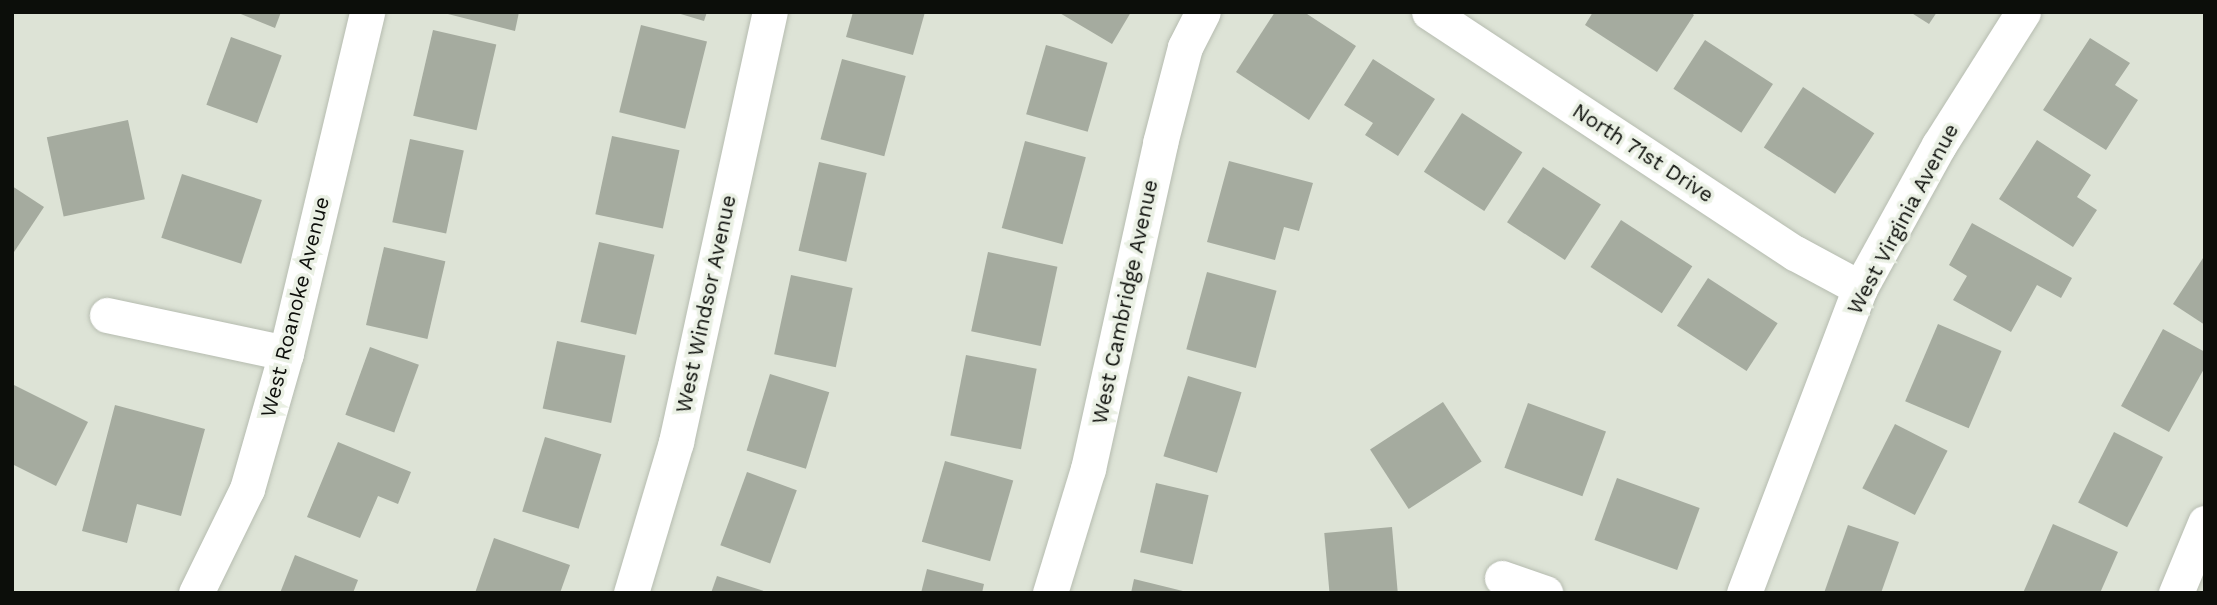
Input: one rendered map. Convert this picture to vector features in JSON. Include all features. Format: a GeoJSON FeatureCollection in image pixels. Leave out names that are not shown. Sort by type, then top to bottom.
{"type":"FeatureCollection","features":[{"type":"Feature","properties":{"kind":"street","name":"West Roanoke Avenue"},"geometry":{"type":"LineString","coordinates":[[197,593],[247,489],[286,353],[367,12]]}},
{"type":"Feature","properties":{"kind":"street","name":"West Windsor Avenue"},"geometry":{"type":"LineString","coordinates":[[631,593],[676,442],[770,12]]}},
{"type":"Feature","properties":{"kind":"street","name":"West Cambridge Avenue"},"geometry":{"type":"LineString","coordinates":[[1051,593],[1088,469],[1163,131],[1185,47],[1203,12]]}},
{"type":"Feature","properties":{"kind":"street","name":"North 71st Drive"},"geometry":{"type":"LineString","coordinates":[[1429,12],[1795,253],[1860,288]]}},
{"type":"Feature","properties":{"kind":"street","name":"West Virginia Avenue"},"geometry":{"type":"LineString","coordinates":[[1744,593],[1860,288],[1939,145],[2023,12]]}},
{"type":"Feature","properties":{"kind":"street"},"geometry":{"type":"LineString","coordinates":[[107,315],[286,353]]}},
{"type":"Feature","properties":{"kind":"street"},"geometry":{"type":"LineString","coordinates":[[2176,593],[2205,523]]}},
{"type":"Feature","properties":{"kind":"street"},"geometry":{"type":"LineString","coordinates":[[1502,579],[1545,593]]}},
{"type":"Feature","properties":{"kind":"building"},"geometry":{"type":"Polygon","coordinates":[[[236,12],[281,12],[275,28],[236,12]]]}},
{"type":"Feature","properties":{"kind":"building"},"geometry":{"type":"Polygon","coordinates":[[[440,12],[519,12],[515,31],[440,12]]]}},
{"type":"Feature","properties":{"kind":"building"},"geometry":{"type":"Polygon","coordinates":[[[674,12],[707,12],[704,21],[674,12]]]}},
{"type":"Feature","properties":{"kind":"building"},"geometry":{"type":"Polygon","coordinates":[[[853,12],[925,12],[913,55],[846,37],[853,12]]]}},
{"type":"Feature","properties":{"kind":"building"},"geometry":{"type":"Polygon","coordinates":[[[1058,12],[1131,12],[1112,44],[1058,12]]]}},
{"type":"Feature","properties":{"kind":"building"},"geometry":{"type":"Polygon","coordinates":[[[1275,12],[1304,12],[1356,46],[1309,120],[1236,72],[1275,12]]]}},
{"type":"Feature","properties":{"kind":"building"},"geometry":{"type":"Polygon","coordinates":[[[1593,12],[1690,12],[1694,15],[1657,72],[1585,25],[1593,12]]]}},
{"type":"Feature","properties":{"kind":"building"},"geometry":{"type":"Polygon","coordinates":[[[1910,12],[1937,12],[1929,24],[1910,12]]]}},
{"type":"Feature","properties":{"kind":"building"},"geometry":{"type":"Polygon","coordinates":[[[641,25],[707,41],[685,129],[619,112],[641,25]]]}},
{"type":"Feature","properties":{"kind":"building"},"geometry":{"type":"Polygon","coordinates":[[[433,30],[496,45],[477,130],[413,116],[433,30]]]}},
{"type":"Feature","properties":{"kind":"building"},"geometry":{"type":"Polygon","coordinates":[[[231,37],[282,55],[257,123],[206,105],[231,37]]]}},
{"type":"Feature","properties":{"kind":"building"},"geometry":{"type":"Polygon","coordinates":[[[2090,38],[2130,63],[2115,85],[2138,100],[2106,150],[2043,110],[2090,38]]]}},
{"type":"Feature","properties":{"kind":"building"},"geometry":{"type":"Polygon","coordinates":[[[1705,40],[1773,84],[1741,133],[1673,89],[1705,40]]]}},
{"type":"Feature","properties":{"kind":"building"},"geometry":{"type":"Polygon","coordinates":[[[1046,45],[1108,63],[1088,132],[1026,114],[1046,45]]]}},
{"type":"Feature","properties":{"kind":"building"},"geometry":{"type":"Polygon","coordinates":[[[842,59],[906,76],[884,156],[821,139],[842,59]]]}},
{"type":"Feature","properties":{"kind":"building"},"geometry":{"type":"Polygon","coordinates":[[[1373,59],[1435,99],[1398,156],[1365,135],[1373,123],[1344,105],[1373,59]]]}},
{"type":"Feature","properties":{"kind":"building"},"geometry":{"type":"Polygon","coordinates":[[[1803,87],[1874,133],[1835,194],[1764,147],[1803,87]]]}},
{"type":"Feature","properties":{"kind":"building"},"geometry":{"type":"Polygon","coordinates":[[[1462,113],[1522,152],[1484,211],[1424,172],[1462,113]]]}},
{"type":"Feature","properties":{"kind":"building"},"geometry":{"type":"Polygon","coordinates":[[[128,120],[145,199],[64,216],[47,137],[128,120]]]}},
{"type":"Feature","properties":{"kind":"building"},"geometry":{"type":"Polygon","coordinates":[[[612,136],[679,150],[663,229],[595,214],[612,136]]]}},
{"type":"Feature","properties":{"kind":"building"},"geometry":{"type":"Polygon","coordinates":[[[410,139],[464,150],[446,234],[392,222],[410,139]]]}},
{"type":"Feature","properties":{"kind":"building"},"geometry":{"type":"Polygon","coordinates":[[[2037,140],[2091,175],[2077,197],[2097,210],[2073,247],[1999,199],[2037,140]]]}},
{"type":"Feature","properties":{"kind":"building"},"geometry":{"type":"Polygon","coordinates":[[[1025,141],[1086,157],[1063,244],[1002,228],[1025,141]]]}},
{"type":"Feature","properties":{"kind":"building"},"geometry":{"type":"Polygon","coordinates":[[[1229,161],[1313,183],[1299,231],[1284,227],[1275,260],[1207,242],[1229,161]]]}},
{"type":"Feature","properties":{"kind":"building"},"geometry":{"type":"Polygon","coordinates":[[[819,162],[867,173],[846,262],[799,251],[819,162]]]}},
{"type":"Feature","properties":{"kind":"building"},"geometry":{"type":"Polygon","coordinates":[[[1543,167],[1601,205],[1565,260],[1507,222],[1543,167]]]}},
{"type":"Feature","properties":{"kind":"building"},"geometry":{"type":"Polygon","coordinates":[[[182,174],[262,200],[241,264],[161,238],[182,174]]]}},
{"type":"Feature","properties":{"kind":"building"},"geometry":{"type":"Polygon","coordinates":[[[12,186],[44,207],[12,255],[12,186]]]}},
{"type":"Feature","properties":{"kind":"building"},"geometry":{"type":"Polygon","coordinates":[[[1621,220],[1692,266],[1662,313],[1591,267],[1621,220]]]}},
{"type":"Feature","properties":{"kind":"building"},"geometry":{"type":"Polygon","coordinates":[[[1972,223],[2072,278],[2061,298],[2037,285],[2011,332],[1953,300],[1967,276],[1949,265],[1972,223]]]}},
{"type":"Feature","properties":{"kind":"building"},"geometry":{"type":"Polygon","coordinates":[[[599,242],[655,255],[636,335],[581,322],[599,242]]]}},
{"type":"Feature","properties":{"kind":"building"},"geometry":{"type":"Polygon","coordinates":[[[384,247],[445,261],[427,339],[366,325],[384,247]]]}},
{"type":"Feature","properties":{"kind":"building"},"geometry":{"type":"Polygon","coordinates":[[[988,252],[1057,267],[1041,346],[971,331],[988,252]]]}},
{"type":"Feature","properties":{"kind":"building"},"geometry":{"type":"Polygon","coordinates":[[[2205,255],[2205,325],[2173,304],[2205,255]]]}},
{"type":"Feature","properties":{"kind":"building"},"geometry":{"type":"Polygon","coordinates":[[[1207,272],[1277,291],[1256,368],[1186,349],[1207,272]]]}},
{"type":"Feature","properties":{"kind":"building"},"geometry":{"type":"Polygon","coordinates":[[[791,275],[853,288],[836,367],[774,354],[791,275]]]}},
{"type":"Feature","properties":{"kind":"building"},"geometry":{"type":"Polygon","coordinates":[[[1708,278],[1778,323],[1747,371],[1677,326],[1708,278]]]}},
{"type":"Feature","properties":{"kind":"building"},"geometry":{"type":"Polygon","coordinates":[[[1938,324],[2002,351],[1969,428],[1905,401],[1938,324]]]}},
{"type":"Feature","properties":{"kind":"building"},"geometry":{"type":"Polygon","coordinates":[[[2163,329],[2205,352],[2205,367],[2169,432],[2121,406],[2163,329]]]}},
{"type":"Feature","properties":{"kind":"building"},"geometry":{"type":"Polygon","coordinates":[[[557,341],[625,356],[611,423],[543,408],[557,341]]]}},
{"type":"Feature","properties":{"kind":"building"},"geometry":{"type":"Polygon","coordinates":[[[370,347],[419,365],[394,432],[345,415],[370,347]]]}},
{"type":"Feature","properties":{"kind":"building"},"geometry":{"type":"Polygon","coordinates":[[[966,355],[1037,369],[1021,449],[950,435],[966,355]]]}},
{"type":"Feature","properties":{"kind":"building"},"geometry":{"type":"Polygon","coordinates":[[[770,374],[829,392],[806,469],[747,451],[770,374]]]}},
{"type":"Feature","properties":{"kind":"building"},"geometry":{"type":"Polygon","coordinates":[[[1188,376],[1242,392],[1217,473],[1163,456],[1188,376]]]}},
{"type":"Feature","properties":{"kind":"building"},"geometry":{"type":"Polygon","coordinates":[[[12,384],[88,422],[56,486],[12,464],[12,384]]]}},
{"type":"Feature","properties":{"kind":"building"},"geometry":{"type":"Polygon","coordinates":[[[1443,402],[1482,462],[1409,509],[1370,449],[1443,402]]]}},
{"type":"Feature","properties":{"kind":"building"},"geometry":{"type":"Polygon","coordinates":[[[1528,403],[1606,431],[1582,496],[1504,468],[1528,403]]]}},
{"type":"Feature","properties":{"kind":"building"},"geometry":{"type":"Polygon","coordinates":[[[115,405],[205,429],[181,516],[137,504],[127,543],[82,531],[115,405]]]}},
{"type":"Feature","properties":{"kind":"building"},"geometry":{"type":"Polygon","coordinates":[[[1895,424],[1948,451],[1915,515],[1862,488],[1895,424]]]}},
{"type":"Feature","properties":{"kind":"building"},"geometry":{"type":"Polygon","coordinates":[[[2114,432],[2163,457],[2127,527],[2078,502],[2114,432]]]}},
{"type":"Feature","properties":{"kind":"building"},"geometry":{"type":"Polygon","coordinates":[[[545,437],[601,454],[579,529],[522,512],[545,437]]]}},
{"type":"Feature","properties":{"kind":"building"},"geometry":{"type":"Polygon","coordinates":[[[338,442],[411,472],[398,504],[378,496],[360,538],[307,517],[338,442]]]}},
{"type":"Feature","properties":{"kind":"building"},"geometry":{"type":"Polygon","coordinates":[[[945,461],[1013,481],[990,561],[922,542],[945,461]]]}},
{"type":"Feature","properties":{"kind":"building"},"geometry":{"type":"Polygon","coordinates":[[[747,472],[797,490],[770,563],[720,545],[747,472]]]}},
{"type":"Feature","properties":{"kind":"building"},"geometry":{"type":"Polygon","coordinates":[[[1617,478],[1700,508],[1677,570],[1594,540],[1617,478]]]}},
{"type":"Feature","properties":{"kind":"building"},"geometry":{"type":"Polygon","coordinates":[[[1156,483],[1209,495],[1193,564],[1140,552],[1156,483]]]}},
{"type":"Feature","properties":{"kind":"building"},"geometry":{"type":"Polygon","coordinates":[[[2053,524],[2118,552],[2100,593],[2023,593],[2053,524]]]}},
{"type":"Feature","properties":{"kind":"building"},"geometry":{"type":"Polygon","coordinates":[[[1848,525],[1899,542],[1881,593],[1824,593],[1848,525]]]}},
{"type":"Feature","properties":{"kind":"building"},"geometry":{"type":"Polygon","coordinates":[[[1392,527],[1398,593],[1330,593],[1324,533],[1392,527]]]}},
{"type":"Feature","properties":{"kind":"building"},"geometry":{"type":"Polygon","coordinates":[[[494,538],[570,565],[560,593],[475,593],[494,538]]]}},
{"type":"Feature","properties":{"kind":"building"},"geometry":{"type":"Polygon","coordinates":[[[295,555],[358,580],[353,593],[280,593],[295,555]]]}},
{"type":"Feature","properties":{"kind":"building"},"geometry":{"type":"Polygon","coordinates":[[[927,569],[984,584],[982,593],[921,593],[927,569]]]}},
{"type":"Feature","properties":{"kind":"building"},"geometry":{"type":"Polygon","coordinates":[[[717,576],[767,592],[767,593],[711,593],[717,576]]]}},
{"type":"Feature","properties":{"kind":"building"},"geometry":{"type":"Polygon","coordinates":[[[1134,579],[1187,592],[1187,593],[1131,593],[1134,579]]]}}]}
